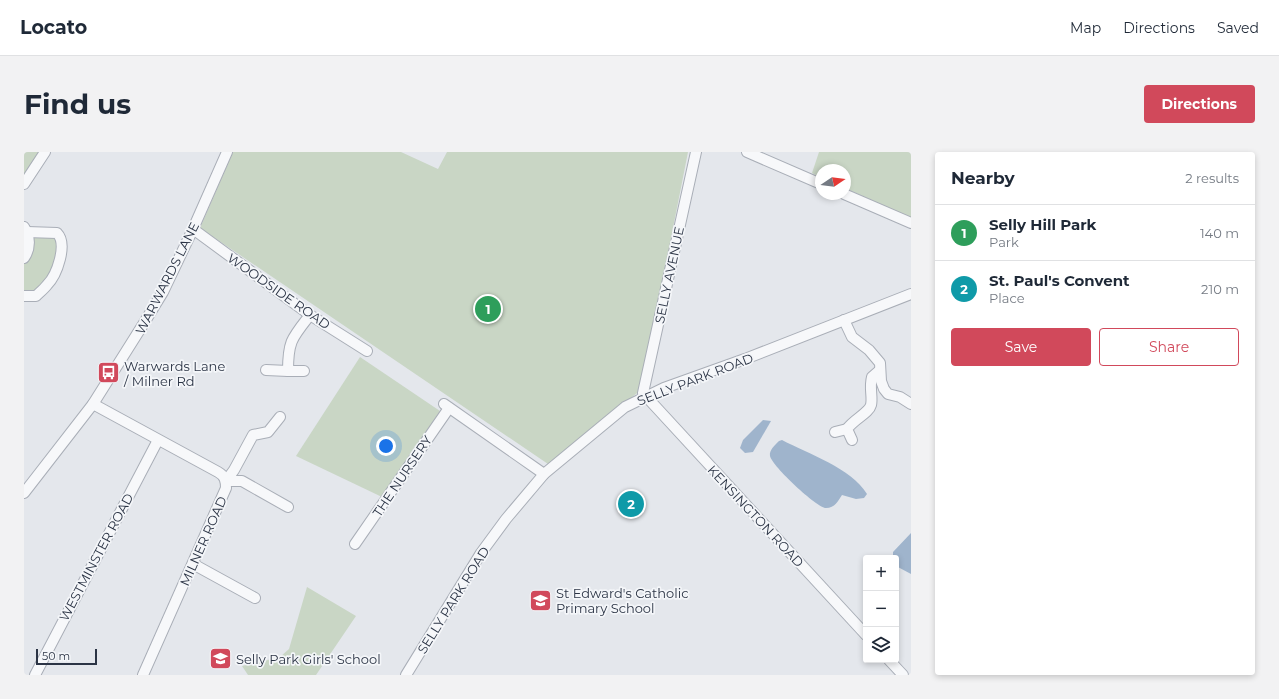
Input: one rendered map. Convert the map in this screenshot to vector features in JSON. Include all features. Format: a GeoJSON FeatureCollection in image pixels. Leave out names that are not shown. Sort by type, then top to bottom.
{"type":"FeatureCollection","features":[{"type":"Feature","properties":{"kind":"street"},"geometry":{"type":"LineString","coordinates":[[24,184],[45,152]]}},
{"type":"Feature","properties":{"kind":"street","name":"WARWARDS LANE"},"geometry":{"type":"LineString","coordinates":[[24,493],[93,404],[160,297],[193,229],[227,152]]}},
{"type":"Feature","properties":{"kind":"street","name":"SELLY AVENUE"},"geometry":{"type":"LineString","coordinates":[[645,397],[643,393],[696,152]]}},
{"type":"Feature","properties":{"kind":"street"},"geometry":{"type":"LineString","coordinates":[[747,152],[815,181]]}},
{"type":"Feature","properties":{"kind":"street"},"geometry":{"type":"LineString","coordinates":[[851,197],[911,223]]}},
{"type":"Feature","properties":{"kind":"street"},"geometry":{"type":"LineString","coordinates":[[24,258],[30,242],[26,229],[57,232],[62,245],[57,270],[48,285],[36,296],[24,296]]}},
{"type":"Feature","properties":{"kind":"street","name":"WOODSIDE ROAD"},"geometry":{"type":"LineString","coordinates":[[193,229],[310,315],[367,351]]}},
{"type":"Feature","properties":{"kind":"street","name":"SELLY PARK ROAD"},"geometry":{"type":"LineString","coordinates":[[406,675],[481,553],[506,518],[544,474],[625,407],[645,397],[911,294]]}},
{"type":"Feature","properties":{"kind":"street"},"geometry":{"type":"LineString","coordinates":[[288,371],[288,350],[292,338],[310,315]]}},
{"type":"Feature","properties":{"kind":"street"},"geometry":{"type":"LineString","coordinates":[[844,320],[852,337],[869,350],[877,359],[881,381],[888,394],[900,397],[911,404]]}},
{"type":"Feature","properties":{"kind":"street"},"geometry":{"type":"LineString","coordinates":[[266,370],[304,371]]}},
{"type":"Feature","properties":{"kind":"street"},"geometry":{"type":"LineString","coordinates":[[836,432],[847,429],[851,423],[870,409],[872,404],[870,391],[872,377],[880,370]]}},
{"type":"Feature","properties":{"kind":"street","name":"KENSINGTON ROAD"},"geometry":{"type":"LineString","coordinates":[[645,397],[863,632]]}},
{"type":"Feature","properties":{"kind":"street","name":"MILNER ROAD"},"geometry":{"type":"LineString","coordinates":[[93,404],[218,472],[226,481],[226,488],[143,675]]}},
{"type":"Feature","properties":{"kind":"street","name":"THE NURSERY"},"geometry":{"type":"LineString","coordinates":[[355,544],[446,406],[544,474]]}},
{"type":"Feature","properties":{"kind":"street"},"geometry":{"type":"LineString","coordinates":[[226,481],[234,470],[252,435],[268,432],[280,417]]}},
{"type":"Feature","properties":{"kind":"street"},"geometry":{"type":"LineString","coordinates":[[847,429],[852,440]]}},
{"type":"Feature","properties":{"kind":"street","name":"WESTMINSTER ROAD"},"geometry":{"type":"LineString","coordinates":[[34,675],[158,440]]}},
{"type":"Feature","properties":{"kind":"street"},"geometry":{"type":"LineString","coordinates":[[226,481],[242,481],[288,507]]}},
{"type":"Feature","properties":{"kind":"street"},"geometry":{"type":"LineString","coordinates":[[193,564],[255,598]]}},
{"type":"Feature","properties":{"kind":"street"},"geometry":{"type":"LineString","coordinates":[[892,663],[903,675]]}},
{"type":"Feature","properties":{"kind":"green space"},"geometry":{"type":"Polygon","coordinates":[[[24,152],[40,152],[24,177],[24,152]]]}},
{"type":"Feature","properties":{"kind":"green space"},"geometry":{"type":"Polygon","coordinates":[[[233,152],[401,152],[438,169],[447,152],[688,152],[641,390],[548,464],[200,228],[233,152]]]}},
{"type":"Feature","properties":{"kind":"green space"},"geometry":{"type":"Polygon","coordinates":[[[819,152],[911,152],[911,218],[851,191],[851,164],[815,164],[819,152]]]}},
{"type":"Feature","properties":{"kind":"green space"},"geometry":{"type":"Polygon","coordinates":[[[815,164],[815,175],[812,173],[815,164]]]}},
{"type":"Feature","properties":{"kind":"green space"},"geometry":{"type":"Polygon","coordinates":[[[53,235],[58,246],[55,269],[49,278],[36,291],[24,291],[24,263],[31,238],[53,235]]]}},
{"type":"Feature","properties":{"kind":"green space"},"geometry":{"type":"Polygon","coordinates":[[[360,357],[440,411],[382,497],[296,456],[360,357]]]}},
{"type":"Feature","properties":{"kind":"green space"},"geometry":{"type":"Polygon","coordinates":[[[307,587],[356,616],[316,675],[248,675],[242,666],[280,657],[289,649],[307,587]]]}},
{"type":"Feature","properties":{"kind":"water"},"geometry":{"type":"Polygon","coordinates":[[[763,420],[771,421],[753,452],[745,453],[740,448],[743,440],[763,420]]]}},
{"type":"Feature","properties":{"kind":"water"},"geometry":{"type":"Polygon","coordinates":[[[782,440],[829,462],[851,477],[867,494],[864,498],[856,499],[842,495],[832,507],[826,508],[821,506],[795,486],[778,468],[770,456],[770,452],[776,444],[782,440]]]}},
{"type":"Feature","properties":{"kind":"water"},"geometry":{"type":"Polygon","coordinates":[[[911,533],[911,574],[899,568],[899,555],[893,555],[893,552],[911,533]]]}},
{"type":"Feature","properties":{"kind":"place","name":"Selly Hill Park"},"geometry":{"type":"Point","coordinates":[488,309]}},
{"type":"Feature","properties":{"kind":"place","name":"Warwards Lane / Milner Rd"},"geometry":{"type":"Point","coordinates":[108,373]}},
{"type":"Feature","properties":{"kind":"place","name":"St. Paul's Convent"},"geometry":{"type":"Point","coordinates":[631,504]}},
{"type":"Feature","properties":{"kind":"place","name":"St Edward's Catholic Primary School"},"geometry":{"type":"Point","coordinates":[541,600]}},
{"type":"Feature","properties":{"kind":"place","name":"Selly Park Girls' School"},"geometry":{"type":"Point","coordinates":[220,659]}}]}
